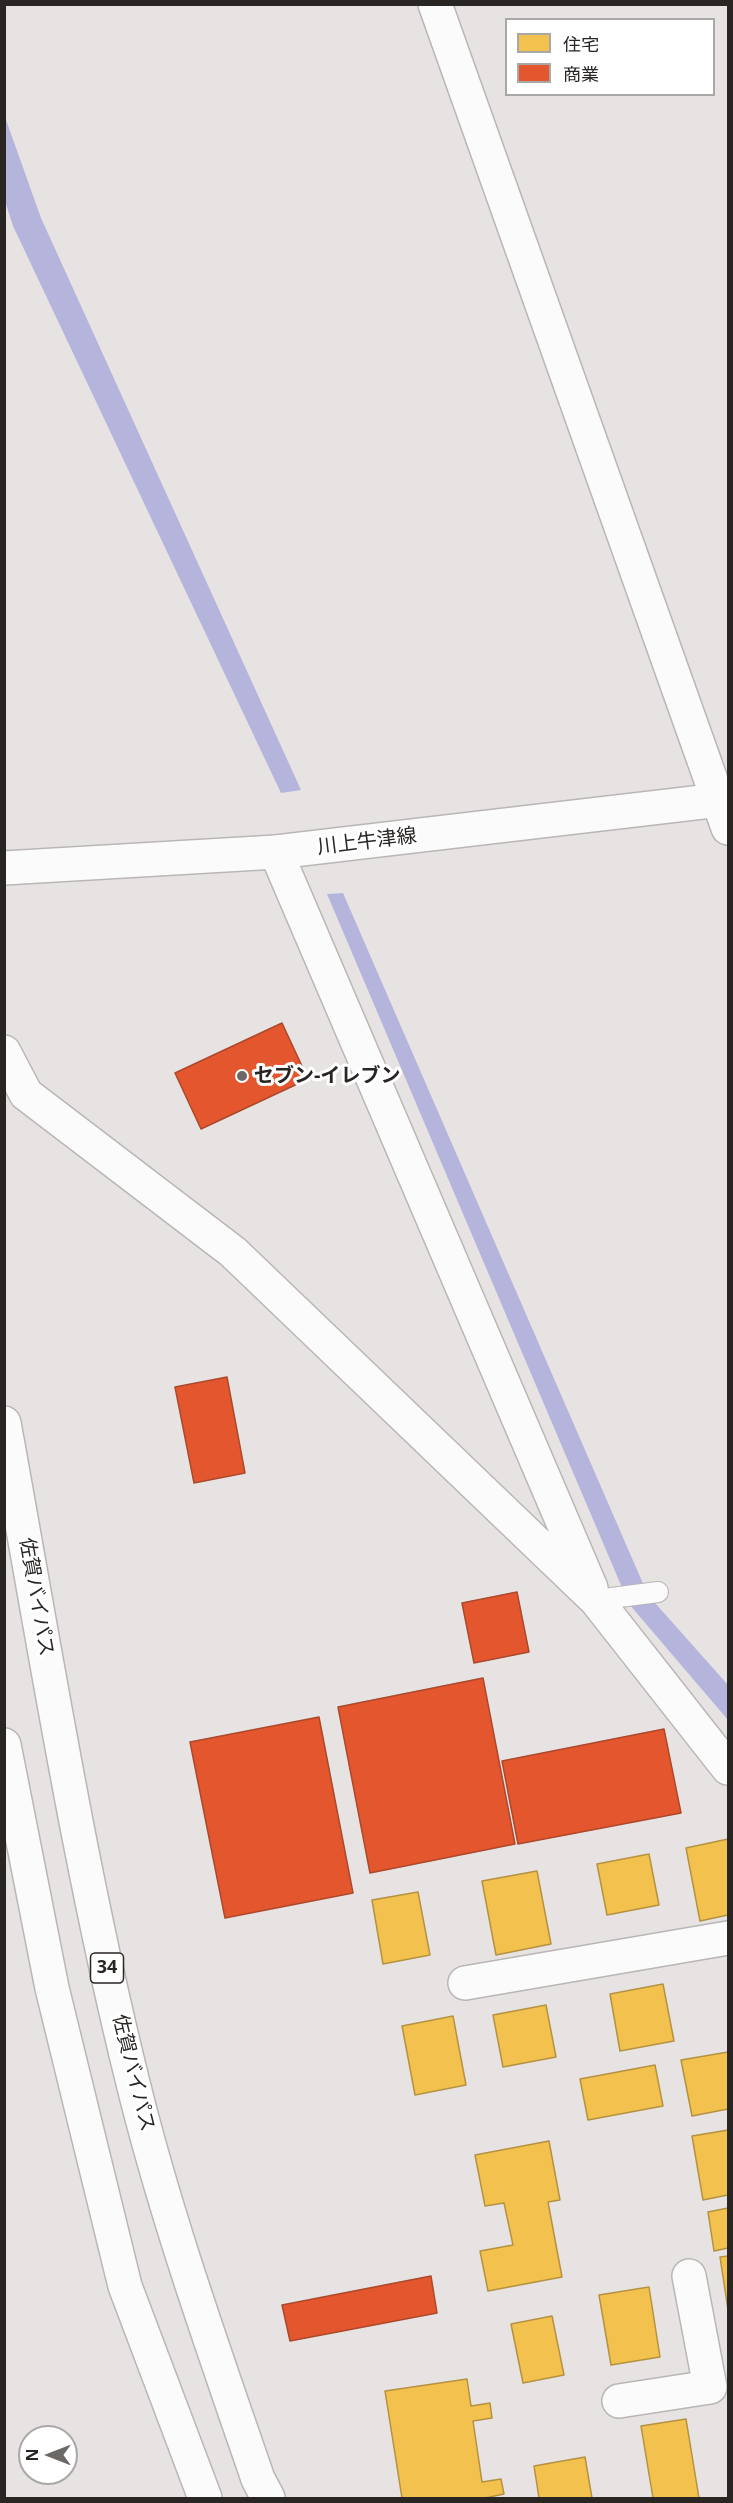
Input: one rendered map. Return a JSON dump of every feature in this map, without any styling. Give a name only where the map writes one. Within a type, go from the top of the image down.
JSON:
[{"type":"main road","points":[[435,4],[725,809]]},
{"type":"main road","name":"川上牛津線","points":[[4,868],[276,852],[725,809]]},
{"type":"main road","points":[[276,852],[596,1600]]},
{"type":"main road","points":[[4,1052],[26,1094],[233,1252],[596,1600],[729,1768]]},
{"type":"main road","name":"佐賀バイパス","points":[[4,1423],[84,1865],[133,2084],[190,2282],[258,2479],[268,2499]]},
{"type":"main road","points":[[4,1745],[52,1988],[125,2286],[205,2499]]},
{"type":"main road","points":[[465,1983],[729,1938]]},
{"type":"main road","points":[[619,2401],[710,2387],[717,2348],[689,2276]]},
{"type":"lane","points":[[596,1600],[658,1592]]},
{"type":"water","points":[[5,117],[41,218],[301,790],[281,793],[13,226],[5,201]]},
{"type":"water","points":[[343,893],[648,1595],[728,1685],[728,1720],[629,1604],[327,894]]},
{"type":"building: 住宅","points":[[728,1839],[728,1915],[700,1921],[686,1848]]},
{"type":"building: 住宅","points":[[649,1854],[659,1905],[607,1915],[597,1864]]},
{"type":"building: 住宅","points":[[537,1871],[551,1944],[496,1955],[482,1881]]},
{"type":"building: 住宅","points":[[418,1892],[430,1955],[383,1964],[372,1900]]},
{"type":"building: 住宅","points":[[663,1984],[674,2041],[620,2051],[610,1994]]},
{"type":"building: 住宅","points":[[546,2005],[556,2057],[503,2067],[493,2015]]},
{"type":"building: 住宅","points":[[453,2016],[466,2085],[415,2095],[402,2026]]},
{"type":"building: 住宅","points":[[728,2052],[728,2109],[692,2116],[681,2060]]},
{"type":"building: 住宅","points":[[655,2065],[663,2106],[588,2120],[580,2079]]},
{"type":"building: 住宅","points":[[728,2130],[728,2195],[703,2200],[692,2136]]},
{"type":"building: 住宅","points":[[549,2141],[560,2200],[548,2202],[562,2277],[488,2291],[480,2251],[513,2245],[504,2203],[485,2206],[475,2155]]},
{"type":"building: 住宅","points":[[728,2208],[728,2248],[714,2251],[708,2212]]},
{"type":"building: 住宅","points":[[728,2256],[728,2310],[720,2257]]},
{"type":"building: 住宅","points":[[649,2287],[660,2357],[611,2365],[599,2295]]},
{"type":"building: 住宅","points":[[552,2316],[564,2375],[523,2383],[511,2324]]},
{"type":"building: 住宅","points":[[467,2379],[471,2406],[490,2403],[492,2418],[473,2421],[482,2482],[501,2479],[504,2494],[485,2498],[402,2498],[385,2391]]},
{"type":"building: 住宅","points":[[686,2419],[699,2498],[653,2498],[641,2426]]},
{"type":"building: 住宅","points":[[585,2457],[592,2498],[539,2498],[534,2466]]},
{"type":"building: 商業","name":"セブン-イレブン","points":[[282,1023],[308,1079],[201,1129],[175,1073]]},
{"type":"building: 商業","points":[[227,1377],[245,1473],[194,1483],[175,1387]]},
{"type":"building: 商業","points":[[517,1592],[529,1652],[474,1663],[462,1603]]},
{"type":"building: 商業","points":[[483,1678],[515,1844],[370,1873],[338,1707]]},
{"type":"building: 商業","points":[[319,1717],[353,1893],[225,1918],[190,1742]]},
{"type":"building: 商業","points":[[664,1729],[681,1813],[518,1844],[502,1761]]},
{"type":"building: 商業","points":[[431,2276],[437,2313],[290,2341],[282,2305]]},
{"type":"place","name":"セブン-イレブン","points":[[242,1076]]}]
